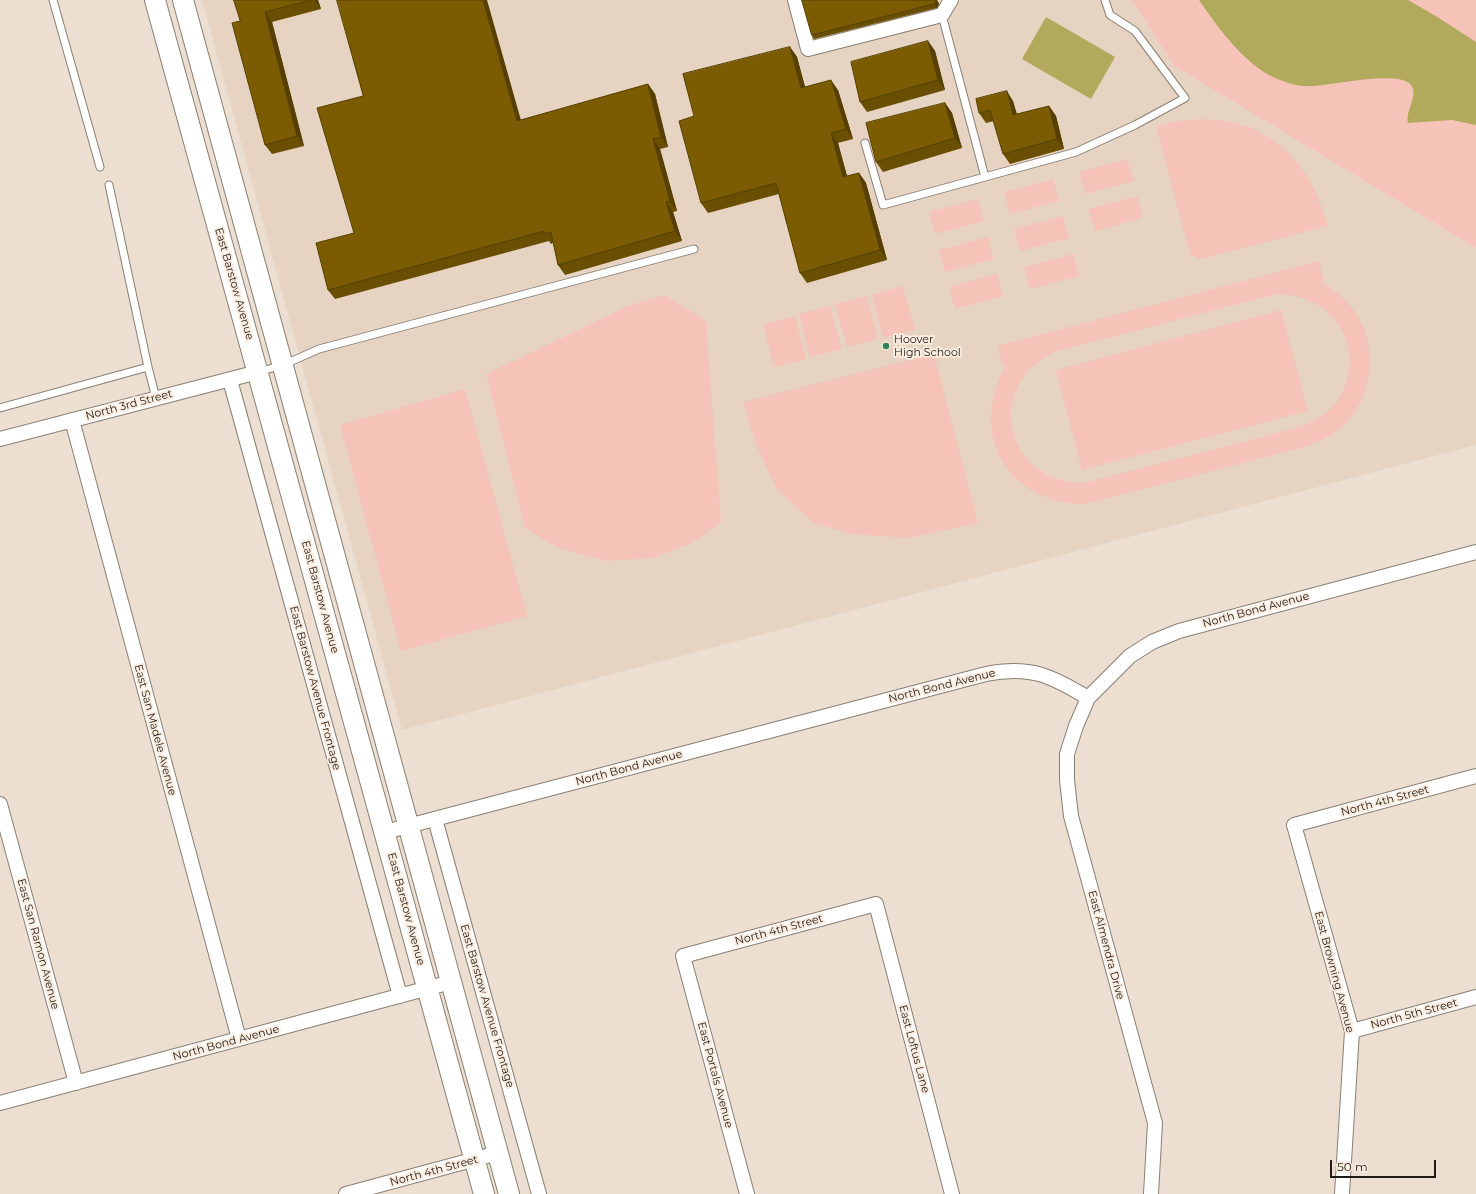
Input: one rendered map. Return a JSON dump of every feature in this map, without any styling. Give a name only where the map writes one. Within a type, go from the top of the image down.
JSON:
[{"type":"main road","name":"East Barstow Avenue","points":[[155,0],[484,1194]]},
{"type":"main road","points":[[183,0],[509,1194]]},
{"type":"street","points":[[795,0],[808,49],[942,15],[951,0]]},
{"type":"street","name":"North 3rd Street","points":[[0,438],[258,372]]},
{"type":"street","name":"East Barstow Avenue Frontage","points":[[230,380],[400,996]]},
{"type":"street","name":"East San Madele Avenue","points":[[72,420],[238,1040]]},
{"type":"street","name":"North Bond Avenue","points":[[385,832],[979,676],[1007,670],[1029,671],[1052,678],[1088,698],[1130,656],[1152,642],[1179,631],[1476,552]]},
{"type":"street","name":"East Almendra Drive","points":[[1088,698],[1076,726],[1067,754],[1067,780],[1070,816],[1155,1123],[1151,1194]]},
{"type":"street","name":"North 4th Street","points":[[1294,825],[1476,776]]},
{"type":"street","name":"East San Ramon Avenue","points":[[0,804],[76,1083]]},
{"type":"street","name":"East Barstow Avenue Frontage","points":[[435,819],[540,1194]]},
{"type":"street","name":"East Browning Avenue","points":[[1294,825],[1352,1031],[1342,1194]]},
{"type":"street","name":"North 4th Street","points":[[683,956],[876,904]]},
{"type":"street","name":"East Loftus Lane","points":[[876,904],[952,1194]]},
{"type":"street","name":"East Portals Avenue","points":[[683,956],[747,1194]]},
{"type":"street","name":"North Bond Avenue","points":[[0,1103],[451,982]]},
{"type":"street","name":"North 5th Street","points":[[1352,1031],[1476,997]]},
{"type":"street","name":"North 4th Street","points":[[346,1194],[498,1153]]},
{"type":"lane","points":[[53,0],[100,167]]},
{"type":"lane","points":[[865,143],[883,205],[1076,152],[1135,125],[1185,98],[1135,31],[1110,15],[1105,0]]},
{"type":"lane","points":[[942,15],[985,177]]},
{"type":"lane","points":[[109,185],[156,398]]},
{"type":"lane","points":[[258,372],[283,364],[319,349],[694,249]]},
{"type":"lane","points":[[0,408],[148,367]]},
{"type":"shaded area","name":"Hoover High School","points":[[202,0],[1132,0],[1174,66],[1476,248],[1476,445],[402,730]]},
{"type":"shaded area","points":[[1132,0],[1476,0],[1476,248],[1174,66]]},
{"type":"shaded area","points":[[1199,0],[1408,0],[1476,42],[1476,125],[1452,120],[1408,123],[1408,113],[1413,98],[1413,89],[1411,85],[1404,80],[1379,78],[1300,86],[1270,76],[1258,68],[1235,47],[1215,23]]},
{"type":"shaded area","points":[[1046,17],[1115,57],[1091,99],[1022,59]]},
{"type":"shaded area","points":[[1203,119],[1237,123],[1264,134],[1278,143],[1290,154],[1309,180],[1317,195],[1328,226],[1200,259],[1190,254],[1156,127],[1177,121]]},
{"type":"shaded area","points":[[1127,159],[1134,181],[1085,194],[1079,172]]},
{"type":"shaded area","points":[[1053,179],[1059,201],[1010,214],[1004,192]]},
{"type":"shaded area","points":[[1137,196],[1143,218],[1095,231],[1088,209]]},
{"type":"shaded area","points":[[978,199],[984,221],[935,234],[929,212]]},
{"type":"shaded area","points":[[1063,216],[1069,238],[1020,251],[1014,229]]},
{"type":"shaded area","points":[[988,237],[993,259],[945,272],[939,250]]},
{"type":"shaded area","points":[[1073,254],[1079,276],[1030,289],[1024,267]]},
{"type":"shaded area","points":[[1319,261],[1324,280],[1320,282],[1336,292],[1356,313],[1364,329],[1369,345],[1370,362],[1364,395],[1356,411],[1345,424],[1331,435],[1321,440],[1305,447],[1085,504],[1057,501],[1034,492],[1015,478],[1002,460],[993,439],[991,415],[995,390],[1006,365],[1002,366],[997,346]],"holes":[[[1277,294],[1305,299],[1327,311],[1341,329],[1349,351],[1349,373],[1341,395],[1325,414],[1300,427],[1084,483],[1056,478],[1034,466],[1020,448],[1012,427],[1012,404],[1020,382],[1036,363],[1061,350]]]},
{"type":"shaded area","points":[[997,274],[1003,296],[955,309],[949,287]]},
{"type":"shaded area","points":[[903,286],[915,330],[883,338],[872,295]]},
{"type":"shaded area","points":[[665,295],[706,321],[721,523],[690,544],[653,558],[606,561],[559,548],[525,528],[486,374],[628,306]]},
{"type":"shaded area","points":[[867,296],[878,339],[847,347],[835,304]]},
{"type":"shaded area","points":[[830,306],[842,349],[810,357],[799,314]]},
{"type":"shaded area","points":[[1281,310],[1308,411],[1082,470],[1056,370]]},
{"type":"shaded area","points":[[795,316],[806,359],[774,367],[763,324]]},
{"type":"shaded area","points":[[934,354],[978,523],[908,538],[851,534],[812,522],[776,488],[757,447],[743,402]]},
{"type":"shaded area","points":[[465,389],[527,616],[401,651],[340,425]]},
{"type":"building","points":[[234,0],[311,0],[265,12],[297,136],[265,145],[232,23],[240,21]]},
{"type":"building","points":[[337,0],[483,0],[517,121],[648,84],[661,137],[653,139],[670,201],[666,202],[675,231],[558,265],[551,232],[544,234],[544,231],[328,290],[316,243],[354,233],[317,108],[363,96]]},
{"type":"building","points":[[802,0],[936,1],[934,4],[812,35]]},
{"type":"building","points":[[928,41],[938,80],[860,102],[851,62]]},
{"type":"building","points":[[790,47],[801,88],[831,80],[846,129],[831,133],[843,177],[859,173],[880,250],[800,273],[776,183],[701,203],[679,121],[694,116],[683,74]]},
{"type":"building","points":[[1007,91],[1013,115],[1049,106],[1057,139],[1003,154],[990,110],[979,113],[976,99]]},
{"type":"building","points":[[945,103],[955,138],[876,162],[866,123]]},
{"type":"place","name":"Hoover High School","points":[[886,346]]}]
